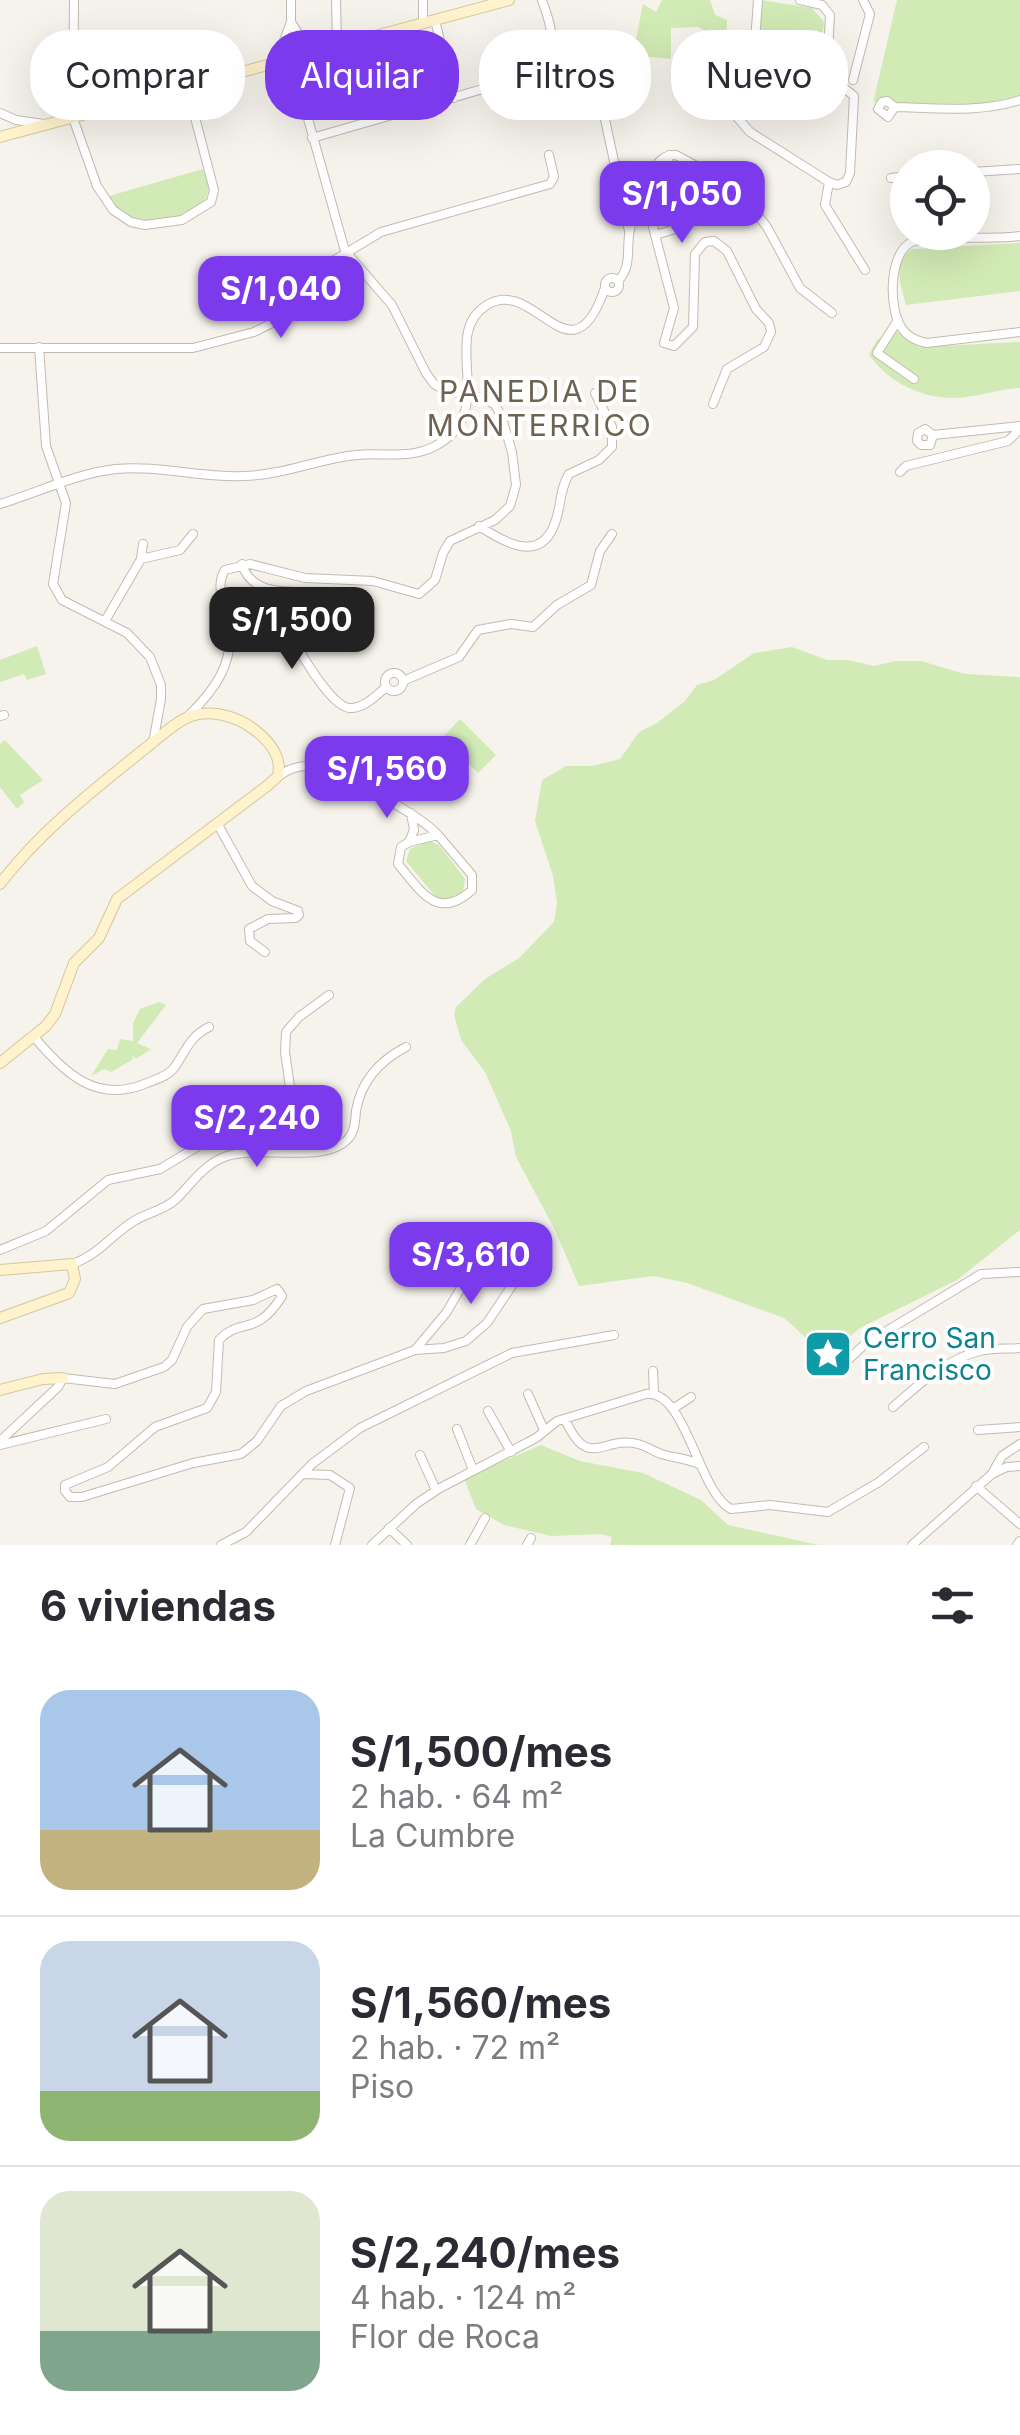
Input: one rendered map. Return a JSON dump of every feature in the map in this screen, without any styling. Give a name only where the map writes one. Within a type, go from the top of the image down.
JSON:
[{"type":"street","points":[[74,0],[74,30]]},
{"type":"street","points":[[288,30],[291,0]]},
{"type":"street","points":[[336,0],[337,30]]},
{"type":"street","points":[[422,24],[423,0]]},
{"type":"street","points":[[399,30],[509,0]]},
{"type":"street","points":[[459,97],[526,79],[544,66],[554,36],[542,0]]},
{"type":"street","points":[[757,30],[758,0]]},
{"type":"street","points":[[800,0],[822,5],[830,15],[830,30]]},
{"type":"street","points":[[853,80],[870,14],[863,0]]},
{"type":"street","points":[[435,20],[437,30]]},
{"type":"street","points":[[291,22],[296,30]]},
{"type":"street","points":[[740,120],[750,132],[829,182],[842,184],[849,178],[855,104],[848,89]]},
{"type":"street","points":[[894,107],[986,108],[1020,100]]},
{"type":"street","points":[[0,113],[16,120],[50,125]]},
{"type":"street","points":[[0,137],[66,120]]},
{"type":"street","points":[[74,120],[97,186],[113,210],[131,222],[145,225],[182,220],[212,202],[214,190],[196,120]]},
{"type":"street","points":[[0,884],[26,853],[102,784],[209,696],[222,674],[230,634],[220,584],[225,570],[242,564],[306,578],[373,582],[418,594],[436,580],[450,541],[503,515],[510,506],[516,485],[512,452],[501,415],[484,398],[445,390],[426,373],[392,305],[346,251],[307,120]]},
{"type":"street","points":[[312,138],[376,120]]},
{"type":"street","points":[[0,504],[113,470],[240,477],[288,472],[356,455],[422,452],[457,430],[470,395],[468,332],[488,304],[498,300],[521,304],[570,330],[589,322],[609,290],[619,288],[618,281],[626,270],[629,230],[605,120]]},
{"type":"street","points":[[629,230],[657,165],[669,155],[686,158],[757,214],[800,288],[832,312]]},
{"type":"street","points":[[669,155],[654,211],[655,234],[674,308],[664,338],[668,346],[678,344],[693,327],[695,254],[705,242],[721,244],[756,308],[769,323],[770,340],[727,369],[714,404]]},
{"type":"street","points":[[0,348],[193,348],[254,332],[278,320],[318,270],[382,232],[550,184],[554,177],[550,156]]},
{"type":"street","points":[[990,171],[1020,169]]},
{"type":"street","points":[[829,182],[825,205],[865,270]]},
{"type":"street","points":[[655,234],[672,230],[687,196],[702,204]]},
{"type":"street","points":[[1020,236],[925,240],[905,246],[893,270],[898,320],[908,335],[927,343],[1020,332]]},
{"type":"street","points":[[898,320],[877,353],[914,379]]},
{"type":"street","points":[[39,346],[46,446],[66,516],[53,584],[62,600],[127,633],[150,657],[161,686],[153,743]]},
{"type":"street","points":[[479,526],[501,541],[522,548],[534,546],[550,535],[568,474],[599,460],[612,447],[612,427],[596,393]]},
{"type":"street","points":[[933,435],[1020,428]]},
{"type":"street","points":[[900,472],[906,466],[953,452],[1008,442],[1020,428]]},
{"type":"street","points":[[141,560],[180,550],[193,534]]},
{"type":"street","points":[[242,564],[254,585],[302,594],[343,595],[345,604],[340,607],[301,607],[288,616],[286,623],[337,704],[348,709],[386,688],[384,682],[389,674],[398,674],[403,681],[459,657],[484,627],[512,624],[527,628],[538,624],[557,606],[591,585],[600,551],[612,534]]},
{"type":"street","points":[[105,621],[141,560],[144,544]]},
{"type":"street","points":[[160,714],[168,721],[222,714],[252,728],[274,748],[278,776]]},
{"type":"street","points":[[0,1064],[35,1038],[54,1014],[74,963],[100,938],[117,899],[291,768],[318,768],[410,812],[438,835],[472,875],[472,890],[462,898],[441,904],[426,897],[398,864],[402,848],[414,830],[410,812]]},
{"type":"street","points":[[217,823],[252,886],[272,901],[298,911],[296,918],[268,919],[249,929],[250,940],[266,952]]},
{"type":"street","points":[[409,842],[438,835]]},
{"type":"street","points":[[0,1250],[46,1230],[108,1180],[160,1169],[220,1133],[260,1122],[273,1114],[290,1087],[286,1032],[299,1017],[329,996]]},
{"type":"street","points":[[35,1038],[58,1066],[112,1093],[166,1075],[174,1069],[186,1044],[209,1027]]},
{"type":"street","points":[[0,1270],[72,1264],[98,1253],[130,1223],[175,1200],[194,1176],[213,1162],[244,1153],[318,1152],[343,1144],[352,1133],[360,1093],[370,1076],[385,1060],[406,1047]]},
{"type":"street","points":[[415,1350],[446,1313],[474,1266],[505,1240]]},
{"type":"street","points":[[0,1318],[69,1293],[75,1279],[72,1264]]},
{"type":"street","points":[[0,1390],[44,1379],[107,1384],[156,1370],[172,1360],[187,1327],[203,1309],[246,1302],[275,1289],[282,1294],[263,1321],[226,1332],[218,1340],[216,1392],[211,1404],[156,1428],[108,1466],[68,1483],[66,1494],[76,1498],[193,1463],[241,1454],[291,1399],[415,1350],[456,1346],[476,1334],[520,1272]]},
{"type":"street","points":[[836,1372],[866,1344],[981,1274],[1020,1272]]},
{"type":"street","points":[[221,1545],[246,1532],[302,1474],[360,1428],[512,1353],[614,1334]]},
{"type":"street","points":[[893,1407],[918,1385],[966,1356],[1020,1348]]},
{"type":"street","points":[[653,1371],[654,1393]]},
{"type":"street","points":[[0,1443],[63,1378]]},
{"type":"street","points":[[372,1545],[436,1490],[511,1452],[565,1418],[654,1393],[674,1408],[699,1464],[720,1500],[731,1509],[770,1504],[828,1512],[879,1482],[924,1447]]},
{"type":"street","points":[[528,1394],[544,1430]]},
{"type":"street","points":[[674,1408],[691,1398]]},
{"type":"street","points":[[488,1412],[511,1452]]},
{"type":"street","points":[[0,1443],[106,1418]]},
{"type":"street","points":[[565,1418],[577,1441],[586,1447],[638,1444],[699,1464]]},
{"type":"street","points":[[978,1430],[1020,1427]]},
{"type":"street","points":[[457,1428],[473,1470]]},
{"type":"street","points":[[992,1474],[1002,1456],[1020,1444]]},
{"type":"street","points":[[420,1455],[436,1490]]},
{"type":"street","points":[[912,1545],[992,1474],[1007,1467],[1020,1469]]},
{"type":"street","points":[[302,1474],[330,1475],[350,1488],[335,1545]]},
{"type":"street","points":[[976,1486],[1020,1524]]},
{"type":"street","points":[[470,1545],[484,1518]]},
{"type":"street","points":[[389,1528],[407,1545]]},
{"type":"green space","points":[[662,0],[710,0],[715,15],[727,20],[727,30],[671,28],[671,59],[651,57],[651,30],[638,30],[643,4],[656,12]]},
{"type":"green space","points":[[761,0],[812,8],[824,22],[823,30],[759,30]]},
{"type":"green space","points":[[897,0],[1020,0],[1020,95],[983,104],[897,103],[886,96],[873,103]]},
{"type":"green space","points":[[203,169],[208,189],[202,204],[178,218],[162,221],[130,216],[117,208],[109,196]]},
{"type":"green space","points":[[1020,243],[1020,291],[906,305],[900,267],[906,254],[912,250],[990,250],[990,245]]},
{"type":"green space","points":[[889,332],[897,332],[920,347],[1020,342],[1020,388],[952,398],[911,389],[888,375],[869,355],[876,341]]},
{"type":"green space","points":[[37,646],[46,674],[27,680],[24,674],[0,682],[0,660]]},
{"type":"green space","points":[[792,647],[827,660],[874,666],[921,661],[965,674],[1020,677],[1020,1230],[957,1280],[860,1328],[824,1358],[784,1318],[687,1283],[653,1276],[579,1286],[516,1157],[511,1131],[485,1072],[461,1040],[454,1015],[456,1007],[485,979],[519,958],[554,922],[557,903],[553,876],[535,821],[542,780],[566,766],[592,766],[620,759],[639,732],[684,702],[697,685],[714,680],[754,653]]},
{"type":"green space","points":[[460,719],[496,755],[478,773],[442,738]]},
{"type":"green space","points":[[5,740],[43,780],[20,795],[24,802],[17,809],[0,787],[0,744]]},
{"type":"green space","points":[[429,840],[440,846],[465,879],[463,892],[445,900],[435,896],[406,861],[410,849]]},
{"type":"green space","points":[[159,1002],[166,1005],[137,1043],[151,1049],[136,1059],[133,1055],[132,1060],[111,1072],[104,1069],[91,1076],[108,1049],[117,1050],[120,1039],[133,1041],[133,1023],[140,1009]]},
{"type":"green space","points":[[541,1445],[580,1461],[643,1473],[701,1500],[728,1525],[819,1545],[610,1545],[612,1537],[601,1534],[551,1536],[504,1525],[476,1509],[464,1478]]},
{"type":"place","name":"Cerro San Francisco","points":[[828,1354]]},
{"type":"district","name":"PANEDIA DE MONTERRICO","points":[[540,409]]}]
